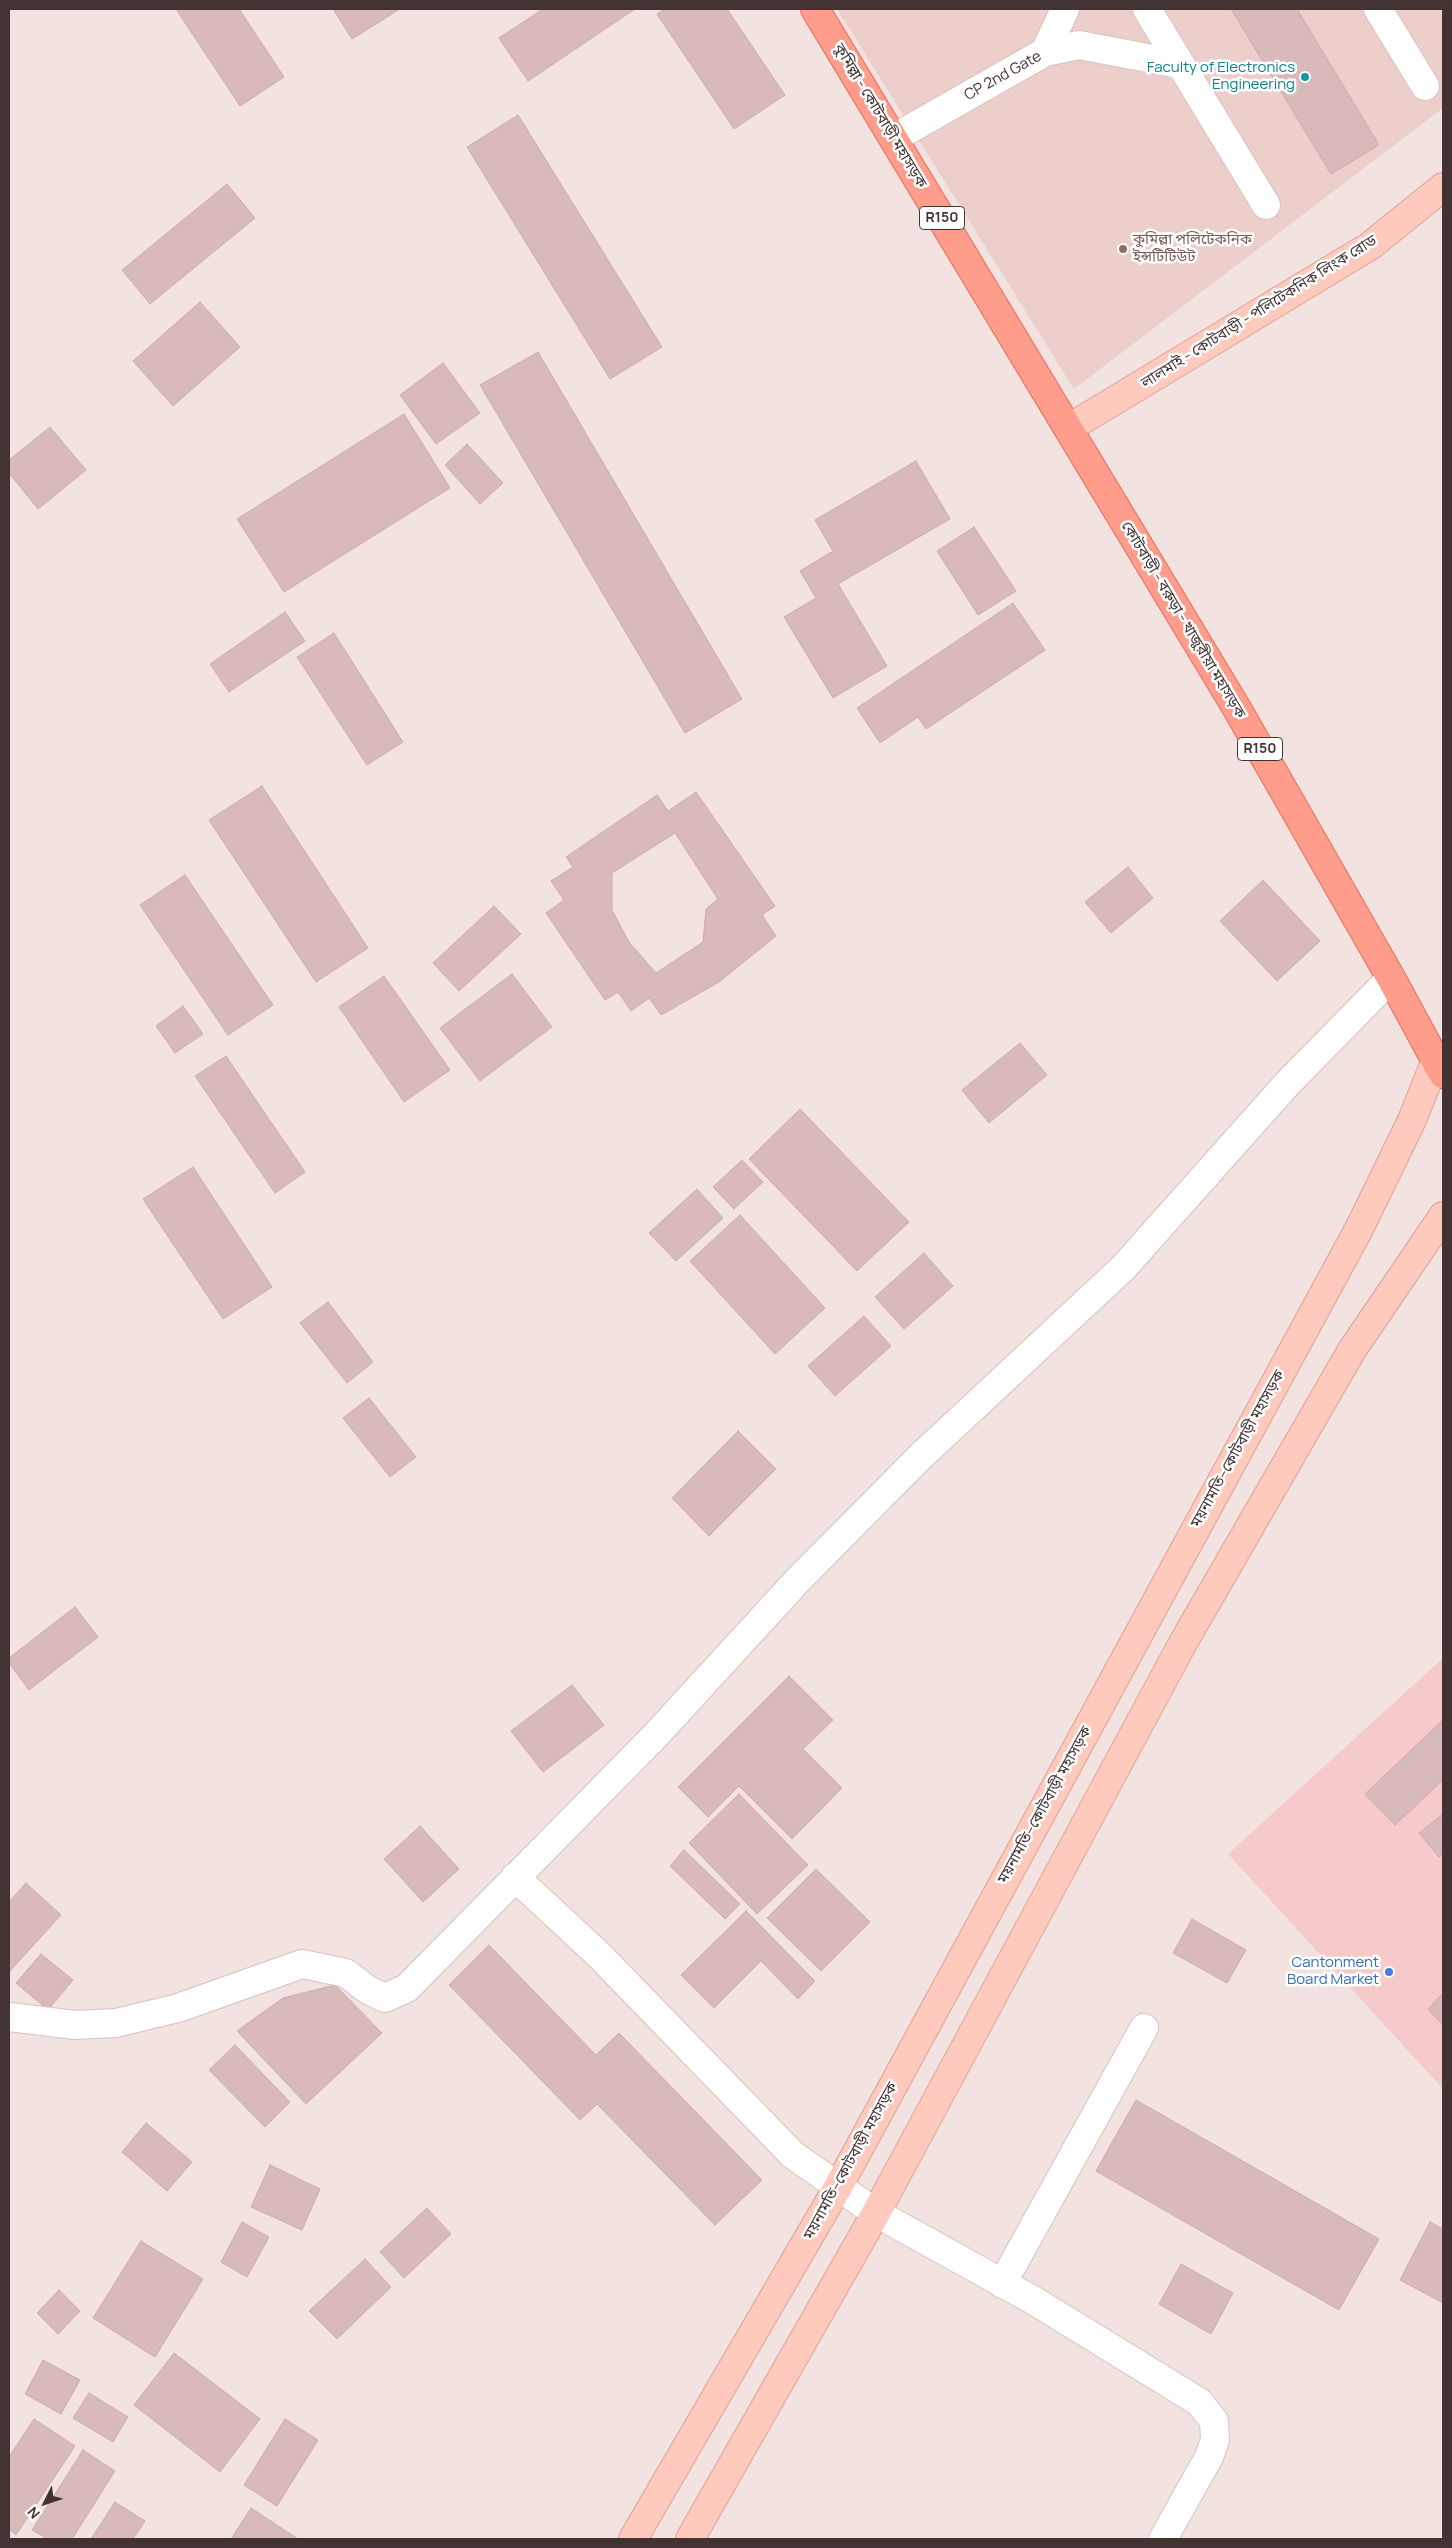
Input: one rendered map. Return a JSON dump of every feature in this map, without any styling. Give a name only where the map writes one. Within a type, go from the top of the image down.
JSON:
[{"type":"main road","name":"কুমিল্লা - কোটবাড়ী মহাসড়ক","points":[[815,9],[1069,428]]},
{"type":"main road","name":"লালমাই - কোটবাড়ী - পলিটেকনিক লিংক রোড","points":[[1069,428],[1370,246],[1443,187]]},
{"type":"main road","name":"কোটবাড়ী - বরুড়া - খাজুরীয়া মহাসড়ক","points":[[1069,428],[1236,707],[1391,978],[1439,1067]]},
{"type":"main road","name":"ময়নামতি–কোটবাড়ী মহাসড়ক","points":[[633,2539],[838,2187],[1359,1229],[1439,1067]]},
{"type":"main road","points":[[690,2539],[876,2213],[1189,1632],[1352,1350],[1443,1216]]},
{"type":"street","points":[[1044,52],[1066,9]]},
{"type":"street","points":[[1147,9],[1266,205]]},
{"type":"street","points":[[1378,9],[1425,86]]},
{"type":"street","name":"CP 2nd Gate","points":[[894,138],[1044,52],[1079,45],[1179,64]]},
{"type":"street","points":[[9,2018],[75,2025],[116,2023],[178,2008],[302,1964],[346,1973],[368,1990],[386,1998],[407,1988],[655,1736],[798,1580],[920,1457],[1123,1268],[1287,1084],[1391,978]]},
{"type":"street","points":[[515,1877],[599,1955],[793,2155],[876,2213],[1033,2300],[1199,2402],[1214,2421],[1215,2440],[1208,2457],[1163,2539]]},
{"type":"street","points":[[1002,2284],[1144,2028]]},
{"type":"shaded area","name":"কুমিল্লা পলিটেকনিক ইন্সটিটিউট","points":[[837,9],[1443,9],[1443,108],[1074,389]]},
{"type":"shaded area","name":"Cantonment Board Market","points":[[1443,1658],[1443,2089],[1228,1854]]},
{"type":"building","points":[[176,9],[239,9],[284,77],[240,106]]},
{"type":"building","points":[[333,9],[400,9],[352,39]]},
{"type":"building","points":[[543,9],[635,9],[528,81],[499,38]]},
{"type":"building","points":[[665,9],[727,9],[785,95],[734,129],[657,14]]},
{"type":"building","name":"Faculty of Electronics Engineering","points":[[1231,9],[1297,9],[1379,145],[1331,174]]},
{"type":"building","points":[[518,115],[662,347],[610,379],[467,147]]},
{"type":"building","points":[[227,184],[255,218],[150,304],[122,270]]},
{"type":"building","points":[[200,302],[240,347],[173,406],[133,361]]},
{"type":"building","points":[[538,352],[742,699],[685,733],[480,385]]},
{"type":"building","points":[[443,363],[480,413],[436,444],[400,395]]},
{"type":"building","points":[[404,414],[450,488],[284,592],[237,519]]},
{"type":"building","points":[[50,427],[86,470],[38,509],[9,473],[9,460]]},
{"type":"building","points":[[467,444],[503,483],[480,504],[445,465]]},
{"type":"building","points":[[916,461],[950,519],[838,584],[887,666],[833,698],[784,617],[816,598],[800,571],[833,551],[815,520]]},
{"type":"building","points":[[974,527],[1016,591],[978,615],[937,551]]},
{"type":"building","points":[[1013,603],[1045,650],[926,729],[918,717],[880,743],[857,708]]},
{"type":"building","points":[[285,612],[305,641],[229,692],[210,664]]},
{"type":"building","points":[[334,633],[403,742],[367,765],[297,657]]},
{"type":"building","points":[[262,786],[368,948],[316,982],[209,820]]},
{"type":"building","points":[[696,792],[775,906],[762,915],[776,936],[719,982],[661,1015],[649,998],[631,1011],[618,992],[605,1000],[546,913],[564,900],[551,881],[573,867],[566,857],[657,795],[668,811]],"holes":[[[675,833],[718,899],[706,909],[703,942],[656,973],[629,942],[612,910],[612,873]]]},
{"type":"building","points":[[1128,867],[1153,898],[1111,933],[1085,902]]},
{"type":"building","points":[[185,875],[273,1005],[228,1035],[140,905]]},
{"type":"building","points":[[1263,880],[1320,941],[1277,981],[1220,921]]},
{"type":"building","points":[[494,906],[521,934],[459,991],[433,963]]},
{"type":"building","points":[[512,974],[552,1027],[480,1081],[440,1028]]},
{"type":"building","points":[[384,976],[450,1070],[404,1102],[339,1007]]},
{"type":"building","points":[[183,1006],[203,1034],[175,1053],[156,1026]]},
{"type":"building","points":[[1020,1043],[1047,1075],[989,1123],[962,1090]]},
{"type":"building","points":[[226,1056],[305,1172],[275,1193],[195,1076]]},
{"type":"building","points":[[800,1109],[909,1222],[857,1271],[749,1159]]},
{"type":"building","points":[[742,1160],[763,1182],[734,1209],[713,1187]]},
{"type":"building","points":[[193,1167],[272,1287],[223,1319],[143,1199]]},
{"type":"building","points":[[697,1189],[723,1218],[676,1261],[649,1233]]},
{"type":"building","points":[[740,1215],[825,1308],[775,1354],[690,1261]]},
{"type":"building","points":[[924,1253],[953,1286],[904,1329],[875,1297]]},
{"type":"building","points":[[328,1302],[373,1362],[347,1383],[300,1323]]},
{"type":"building","points":[[864,1316],[891,1346],[835,1396],[808,1366]]},
{"type":"building","points":[[369,1398],[416,1457],[390,1477],[343,1418]]},
{"type":"building","points":[[738,1431],[776,1469],[709,1536],[672,1498]]},
{"type":"building","points":[[75,1607],[98,1637],[29,1690],[9,1663],[9,1658]]},
{"type":"building","points":[[789,1676],[833,1720],[803,1749],[842,1788],[792,1839],[739,1786],[708,1817],[678,1787]]},
{"type":"building","points":[[572,1685],[604,1725],[543,1772],[511,1731]]},
{"type":"building","points":[[1443,1720],[1443,1780],[1395,1825],[1365,1794]]},
{"type":"building","points":[[739,1794],[808,1865],[757,1914],[689,1843]]},
{"type":"building","points":[[1443,1814],[1443,1853],[1439,1857],[1419,1833]]},
{"type":"building","points":[[420,1826],[459,1869],[423,1902],[384,1859]]},
{"type":"building","points":[[684,1850],[740,1904],[725,1919],[670,1866]]},
{"type":"building","points":[[816,1869],[870,1922],[821,1971],[767,1918]]},
{"type":"building","points":[[26,1883],[61,1915],[9,1972],[9,1902]]},
{"type":"building","points":[[746,1911],[815,1981],[798,1999],[761,1961],[714,2008],[681,1975]]},
{"type":"building","points":[[1192,1919],[1246,1950],[1227,1983],[1173,1953]]},
{"type":"building","points":[[489,1945],[596,2055],[619,2033],[762,2180],[715,2225],[597,2104],[580,2120],[449,1985]]},
{"type":"building","points":[[41,1954],[73,1980],[48,2010],[16,1983]]},
{"type":"building","points":[[335,1985],[382,2033],[306,2104],[237,2031],[283,1998]]},
{"type":"building","points":[[1443,1993],[1443,2025],[1428,2009]]},
{"type":"building","points":[[235,2045],[290,2102],[265,2127],[209,2070]]},
{"type":"building","points":[[1136,2100],[1379,2239],[1339,2310],[1096,2171]]},
{"type":"building","points":[[146,2123],[192,2162],[167,2191],[122,2152]]},
{"type":"building","points":[[270,2165],[320,2189],[302,2230],[251,2207]]},
{"type":"building","points":[[427,2208],[451,2234],[404,2278],[380,2252]]},
{"type":"building","points":[[242,2222],[269,2237],[247,2277],[221,2262]]},
{"type":"building","points":[[1430,2222],[1443,2229],[1443,2303],[1400,2280]]},
{"type":"building","points":[[141,2241],[203,2279],[155,2357],[93,2318]]},
{"type":"building","points":[[365,2259],[391,2287],[337,2339],[309,2311]]},
{"type":"building","points":[[1181,2264],[1233,2293],[1211,2334],[1159,2304]]},
{"type":"building","points":[[59,2290],[80,2311],[58,2334],[37,2313]]},
{"type":"building","points":[[174,2353],[260,2419],[220,2472],[134,2405]]},
{"type":"building","points":[[43,2360],[80,2380],[61,2414],[25,2394]]},
{"type":"building","points":[[89,2393],[128,2417],[113,2442],[73,2418]]},
{"type":"building","points":[[34,2419],[75,2446],[16,2535],[9,2529],[9,2457]]},
{"type":"building","points":[[285,2419],[318,2440],[277,2506],[244,2485]]},
{"type":"building","points":[[83,2450],[115,2471],[72,2539],[48,2539],[32,2530]]},
{"type":"building","points":[[115,2502],[145,2521],[133,2539],[91,2539]]},
{"type":"building","points":[[251,2508],[298,2539],[231,2539]]},
{"type":"place","name":"Faculty of Electronics Engineering","points":[[1305,77]]},
{"type":"place","name":"কুমিল্লা পলিটেকনিক ইন্সটিটিউট","points":[[1123,249]]},
{"type":"place","name":"Cantonment Board Market","points":[[1389,1972]]}]
